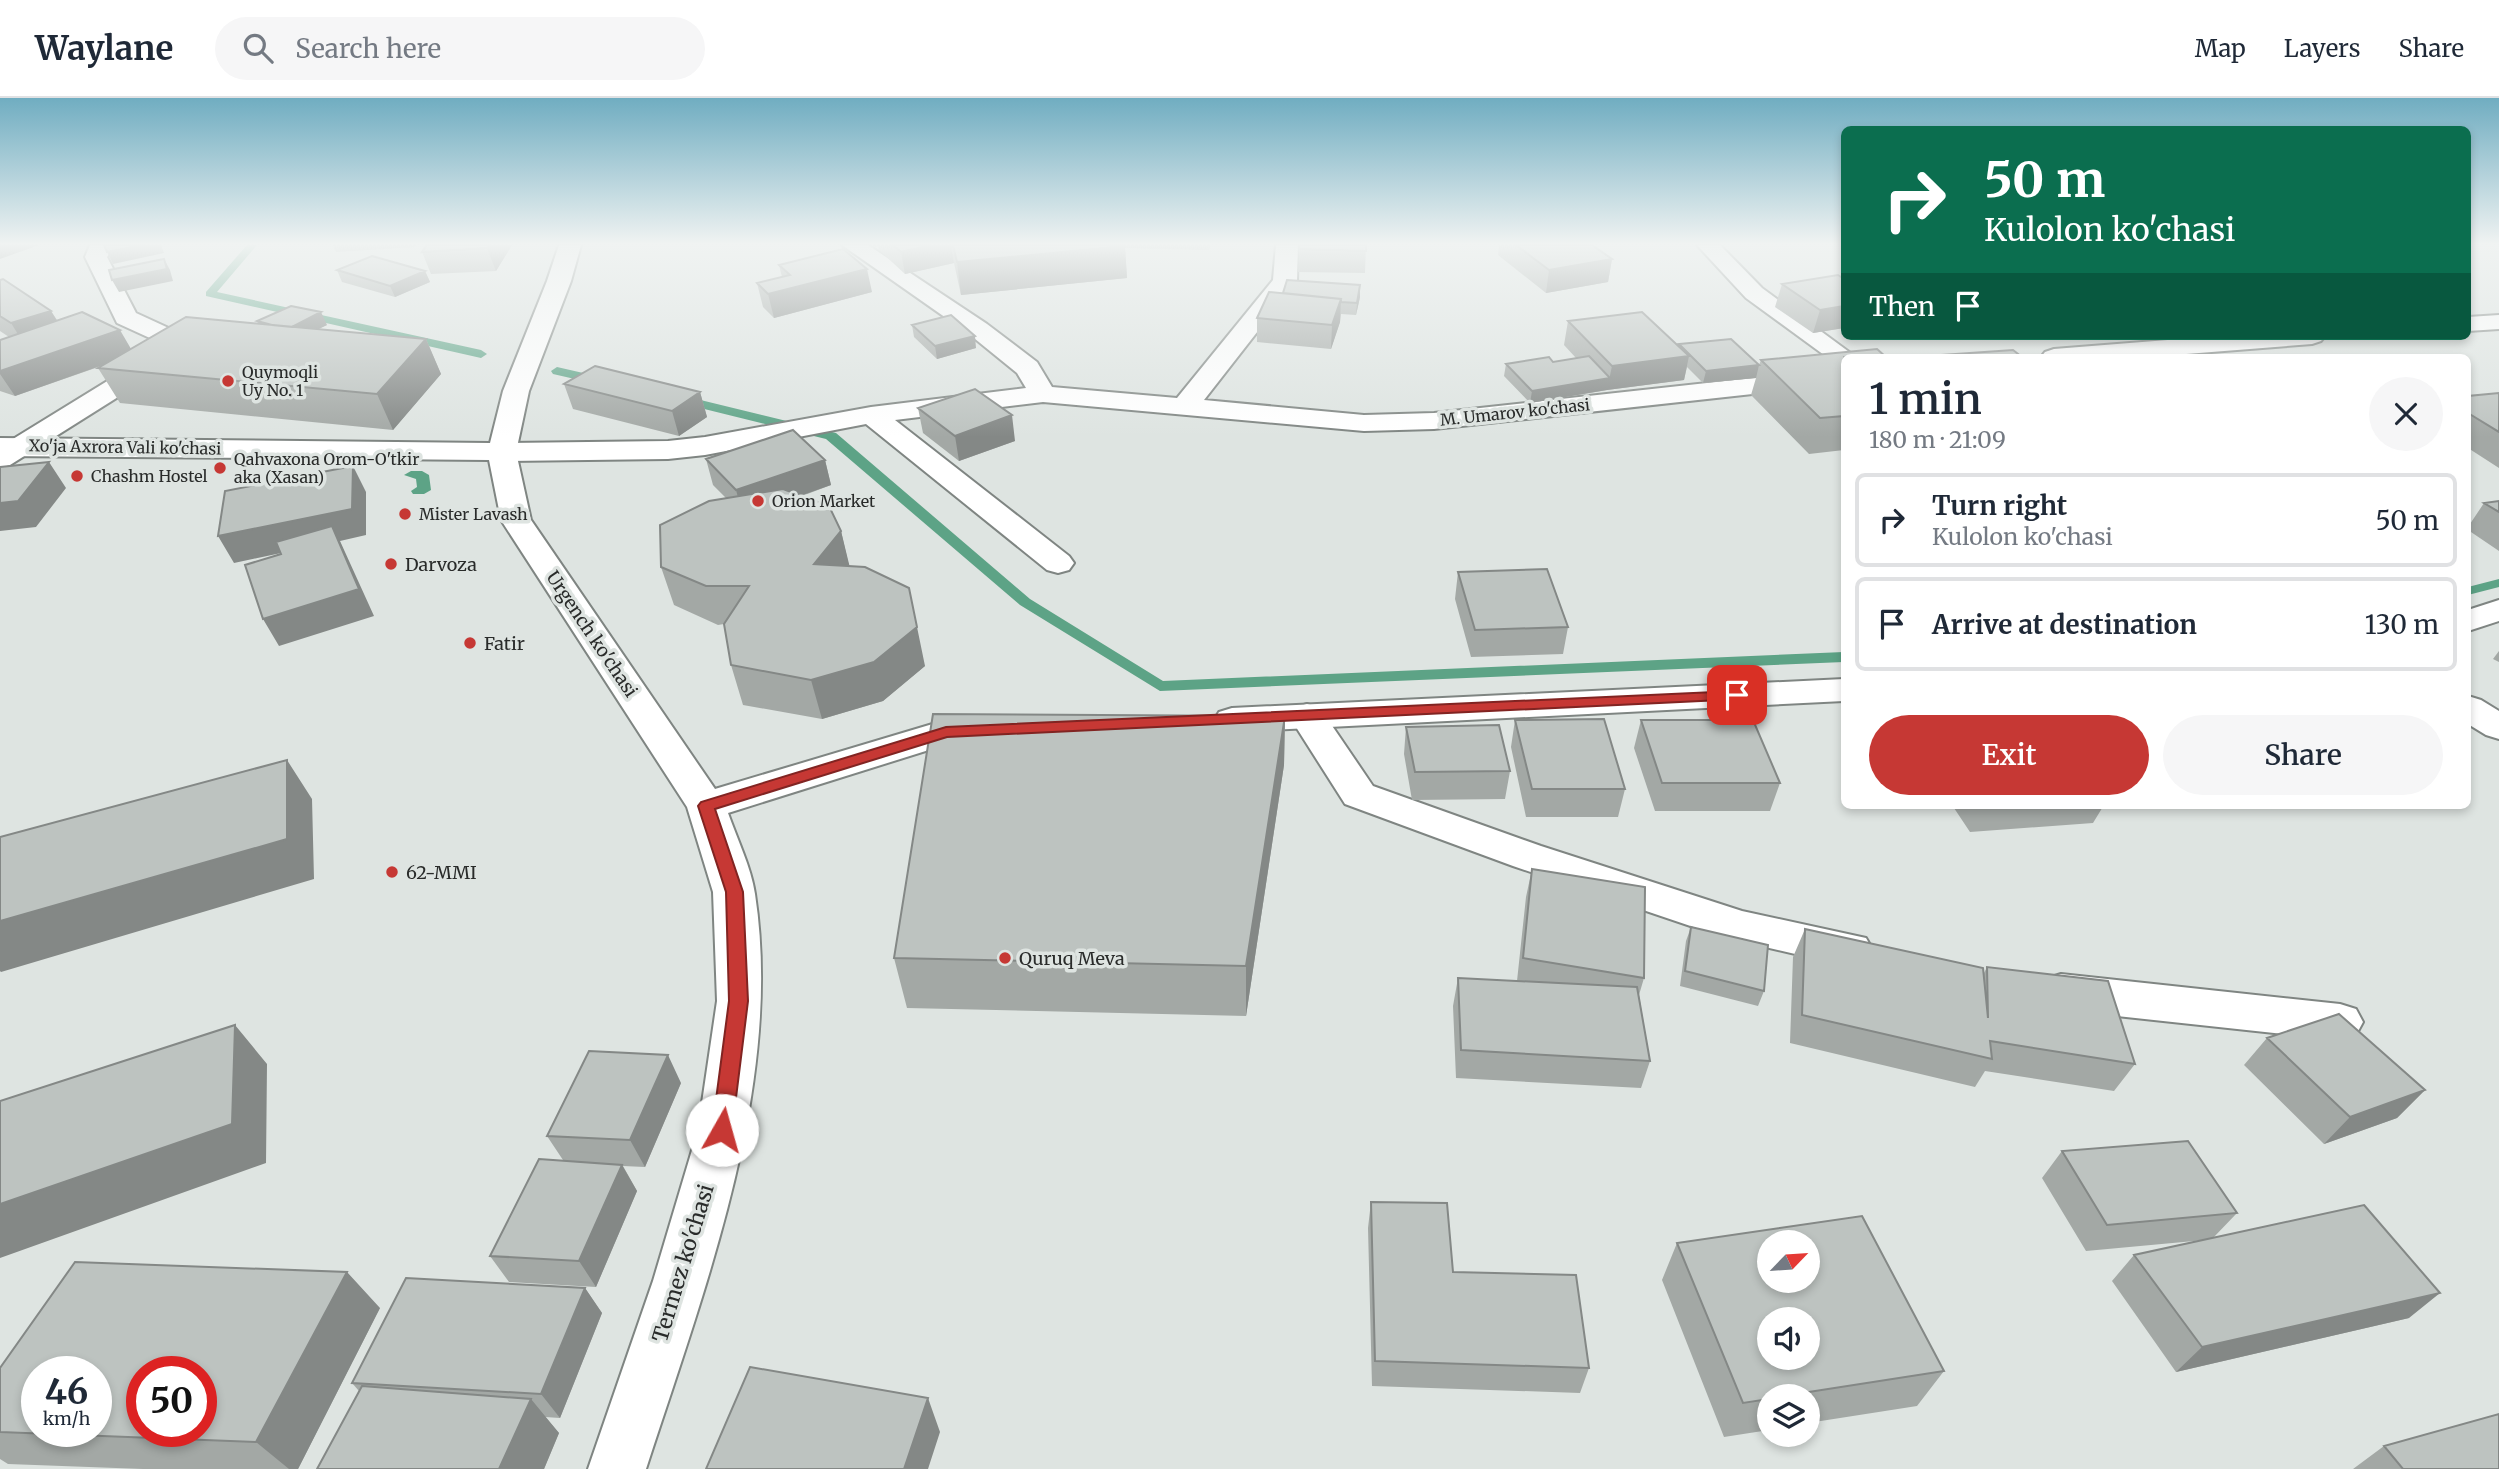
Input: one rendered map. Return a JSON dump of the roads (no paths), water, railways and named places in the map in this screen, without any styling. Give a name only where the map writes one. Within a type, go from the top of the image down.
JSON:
[{"type":"street","points":[[6,448],[171,353],[177,341],[126,318],[122,309]]},
{"type":"street","points":[[502,452],[516,391],[548,309]]},
{"type":"street","points":[[948,309],[1028,368],[1042,394]]},
{"type":"street","points":[[1185,406],[1263,309]]},
{"type":"street","points":[[1776,309],[1841,356]]},
{"type":"street","points":[[2471,324],[2499,322]]},
{"type":"street","points":[[2087,354],[2243,340]]},
{"type":"street","name":"M. Umarov ko'chasi","points":[[821,423],[1042,394],[1364,423],[1434,421],[1841,376]]},
{"type":"street","points":[[871,415],[1058,563]]},
{"type":"street","name":"Xo'ja Axrora Vali ko'chasi","points":[[6,448],[502,452],[668,450],[705,446],[821,423]]},
{"type":"street","name":"Urgench ko'chasi","points":[[502,452],[516,520],[706,806]]},
{"type":"street","points":[[2471,620],[2499,610]]},
{"type":"street","points":[[1196,721],[1841,690]]},
{"type":"street","points":[[2471,710],[2499,727]]},
{"type":"street","points":[[1307,716],[1359,795],[1527,856],[1741,927],[1890,958]]},
{"type":"street","points":[[706,806],[946,732],[1015,729]]},
{"type":"street","name":"Termez ko'chasi","points":[[617,1469],[680,1281],[722,1130],[739,1001],[734,892],[706,806]]},
{"type":"street","points":[[2026,987],[2340,1023]]},
{"type":"waterway","points":[[278,309],[481,354]]},
{"type":"waterway","points":[[557,371],[601,381]]},
{"type":"waterway","points":[[680,399],[831,436],[1025,602],[1160,686],[1841,657]]},
{"type":"waterway","points":[[411,475],[422,475],[424,490],[418,491]]},
{"type":"waterway","points":[[2471,590],[2499,583]]},
{"type":"place","name":"Quymoqli Uy No. 1","points":[[228,381]]},
{"type":"place","name":"Qahvaxona Orom-O'tkir aka (Xasan)","points":[[220,468]]},
{"type":"place","name":"Chashm Hostel","points":[[77,476]]},
{"type":"place","name":"Orion Market","points":[[758,501]]},
{"type":"place","name":"Mister Lavash","points":[[405,514]]},
{"type":"place","name":"Darvoza","points":[[391,564]]},
{"type":"place","name":"Fatir","points":[[470,643]]},
{"type":"place","name":"62-MMI","points":[[392,872]]},
{"type":"place","name":"Quruq Meva","points":[[1005,958]]}]
